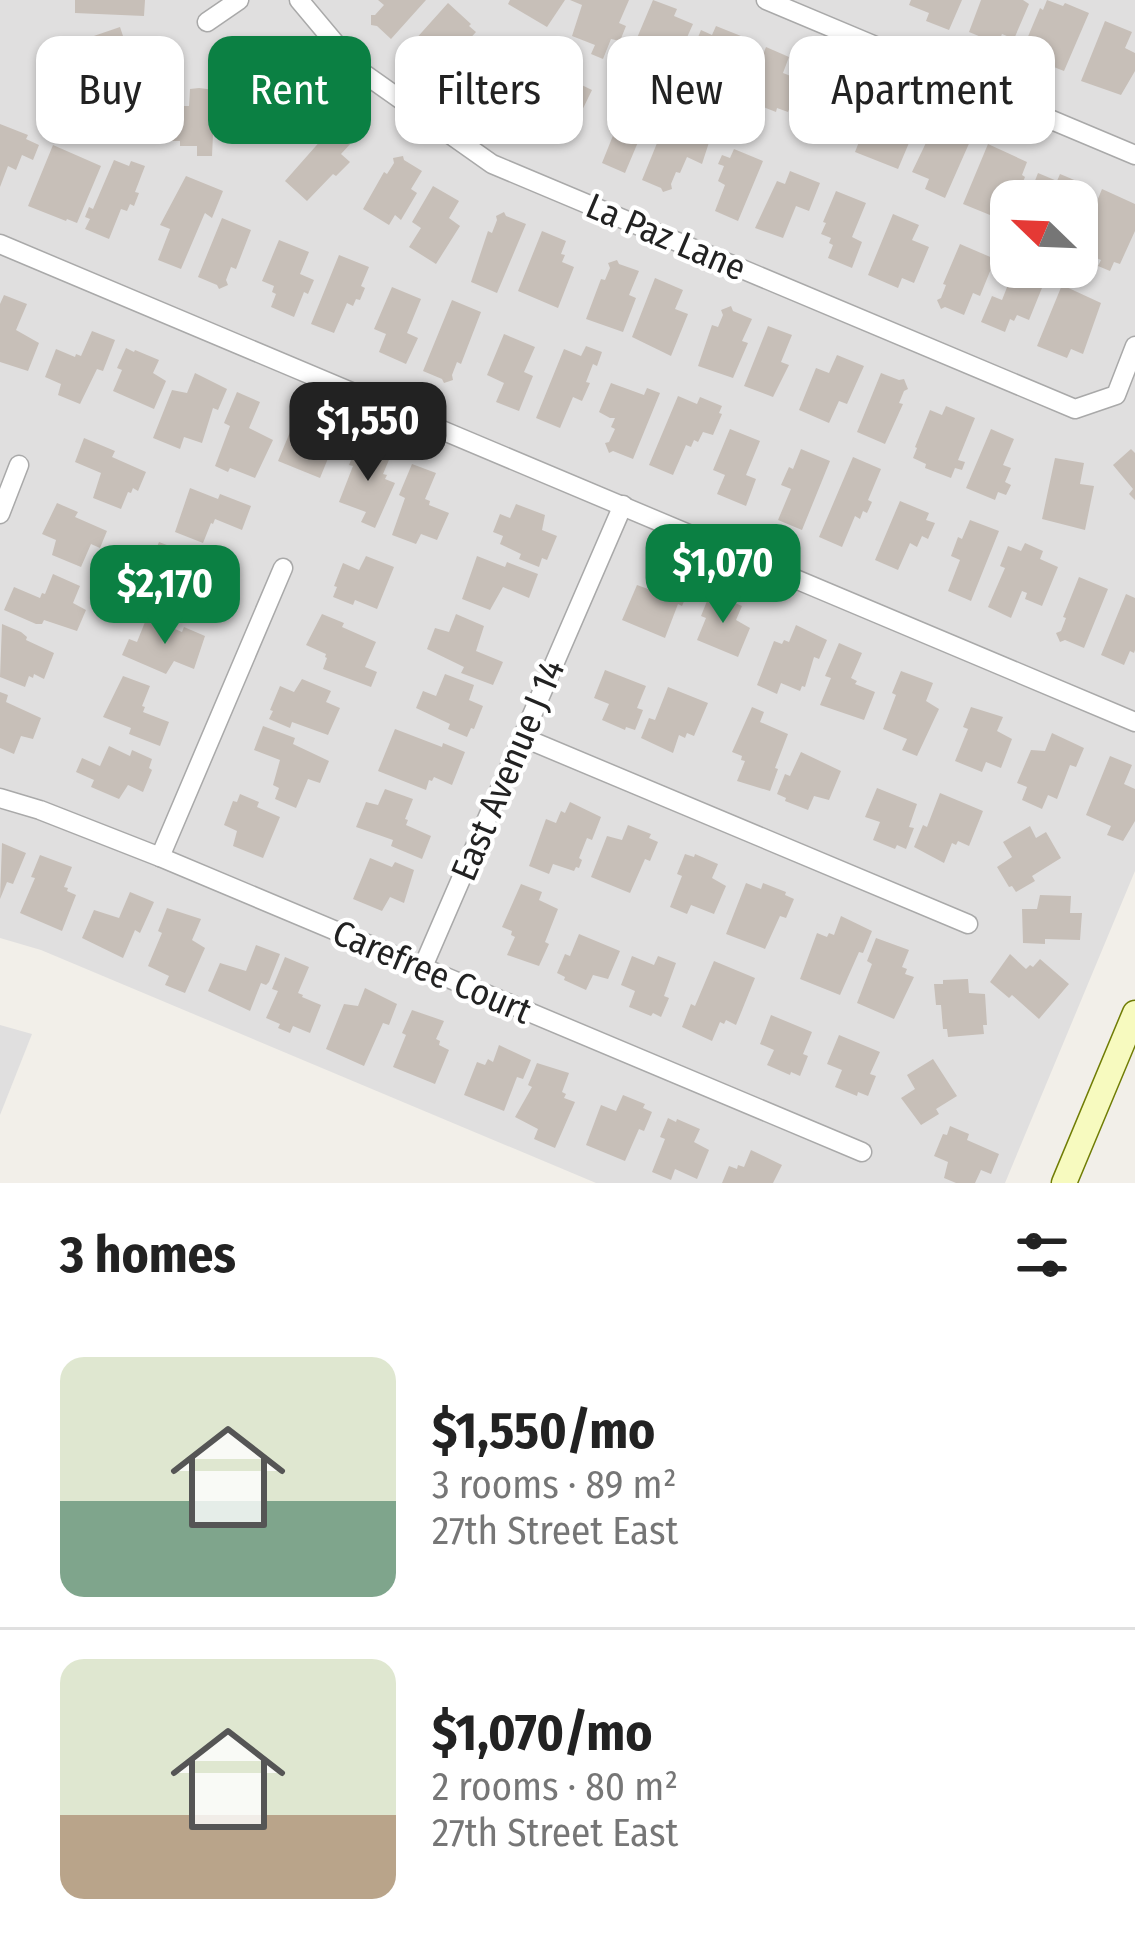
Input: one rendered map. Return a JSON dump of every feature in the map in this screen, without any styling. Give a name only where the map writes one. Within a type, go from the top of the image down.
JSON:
[{"type":"main road","points":[[1064,1183],[1135,1013]]},
{"type":"street","points":[[207,22],[239,0]]},
{"type":"street","name":"La Paz Lane","points":[[299,0],[356,68],[492,164],[1075,409],[1116,395],[1135,346]]},
{"type":"street","points":[[766,0],[1135,155]]},
{"type":"street","points":[[0,244],[1135,722]]},
{"type":"street","points":[[0,514],[19,465]]},
{"type":"street","name":"East Avenue J 14","points":[[422,969],[623,505]]},
{"type":"street","points":[[160,857],[283,568]]},
{"type":"street","points":[[522,737],[968,924]]},
{"type":"street","name":"Carefree Court","points":[[0,798],[160,857],[862,1152]]},
{"type":"shaded area","points":[[0,0],[1135,0],[1135,871],[1005,1183],[596,1183],[41,950],[0,938]]},
{"type":"shaded area","points":[[0,1025],[32,1034],[0,1115]]},
{"type":"building","points":[[75,0],[145,0],[144,16],[75,13]]},
{"type":"building","points":[[378,0],[426,0],[391,39],[371,25],[371,15],[384,5]]},
{"type":"building","points":[[510,0],[565,0],[547,27],[508,4]]},
{"type":"building","points":[[570,0],[629,0],[619,23],[626,26],[622,36],[607,36],[603,59],[591,54],[595,45],[583,36],[572,36],[582,5]]},
{"type":"building","points":[[653,0],[677,9],[674,16],[693,24],[688,36],[638,36]]},
{"type":"building","points":[[911,0],[962,0],[949,30],[926,21],[929,13],[909,5]]},
{"type":"building","points":[[981,0],[1029,4],[1015,36],[969,32]]},
{"type":"building","points":[[1047,0],[1089,13],[1064,71],[1055,67],[1055,36],[1028,36],[1040,8]]},
{"type":"building","points":[[448,3],[476,32],[472,36],[418,36]]},
{"type":"building","points":[[1105,21],[1132,32],[1125,48],[1135,53],[1135,71],[1121,95],[1081,81]]},
{"type":"building","points":[[716,26],[741,36],[698,36],[701,30],[712,35]]},
{"type":"building","points":[[120,27],[123,36],[94,36]]},
{"type":"building","points":[[765,50],[789,57],[783,73],[789,75],[788,112],[765,108]]},
{"type":"building","points":[[583,86],[592,90],[583,108]]},
{"type":"building","points":[[190,89],[208,89],[212,156],[197,156],[197,146],[180,146]]},
{"type":"building","points":[[0,124],[39,145],[33,160],[22,155],[16,170],[8,166],[0,187]]},
{"type":"building","points":[[318,144],[350,144],[341,154],[350,162],[307,201],[285,181]]},
{"type":"building","points":[[610,144],[637,144],[625,173],[602,163]]},
{"type":"building","points":[[657,144],[708,144],[702,164],[687,157],[672,189],[663,192],[642,180]]},
{"type":"building","points":[[858,144],[908,144],[898,169],[855,152]]},
{"type":"building","points":[[925,144],[969,144],[945,198],[925,189],[929,179],[912,172]]},
{"type":"building","points":[[988,144],[1027,162],[1024,180],[990,180],[990,215],[963,204]]},
{"type":"building","points":[[53,145],[101,166],[77,223],[28,206]]},
{"type":"building","points":[[734,149],[763,161],[738,221],[715,211],[725,185],[718,181],[724,166],[718,164],[722,155],[730,158]]},
{"type":"building","points":[[403,156],[422,171],[411,189],[417,193],[401,220],[395,215],[389,225],[363,209],[393,158]]},
{"type":"building","points":[[114,160],[145,166],[134,206],[121,209],[109,239],[85,229],[90,219],[85,217]]},
{"type":"building","points":[[790,171],[820,183],[809,211],[796,206],[783,238],[755,228],[777,181],[785,184]]},
{"type":"building","points":[[186,176],[223,191],[212,218],[205,213],[181,269],[158,260],[170,229],[160,225]]},
{"type":"building","points":[[433,186],[459,201],[449,218],[460,226],[436,264],[409,247],[421,228],[412,222]]},
{"type":"building","points":[[1102,189],[1135,204],[1135,231],[1120,264],[1114,262],[1110,271],[1098,266]]},
{"type":"building","points":[[836,191],[866,203],[852,237],[862,242],[852,268],[828,258],[831,238],[821,234]]},
{"type":"building","points":[[504,212],[526,224],[497,293],[471,282],[488,231],[492,233],[496,216]]},
{"type":"building","points":[[893,214],[919,225],[912,240],[929,247],[914,283],[902,278],[898,288],[868,275]]},
{"type":"building","points":[[222,218],[251,230],[236,269],[231,267],[228,285],[219,289],[198,277]]},
{"type":"building","points":[[542,231],[566,241],[562,262],[574,267],[558,308],[518,291]]},
{"type":"building","points":[[279,240],[309,252],[300,274],[314,280],[294,317],[271,307],[274,286],[262,281]]},
{"type":"building","points":[[960,244],[990,257],[980,296],[973,293],[964,315],[941,309],[937,300]]},
{"type":"building","points":[[339,255],[369,267],[360,300],[353,306],[347,303],[334,333],[311,324]]},
{"type":"building","points":[[617,260],[639,271],[629,295],[636,298],[623,332],[586,319],[610,268],[608,263]]},
{"type":"building","points":[[655,278],[683,290],[675,309],[688,314],[671,356],[632,337]]},
{"type":"building","points":[[392,287],[421,299],[407,333],[418,338],[406,364],[379,352],[386,334],[374,329]]},
{"type":"building","points":[[1007,288],[1042,288],[1029,320],[1017,315],[1005,332],[981,322],[992,296],[1002,300]]},
{"type":"building","points":[[1061,288],[1101,303],[1083,354],[1071,349],[1067,358],[1037,346]]},
{"type":"building","points":[[4,295],[27,304],[16,330],[39,343],[28,371],[0,362]]},
{"type":"building","points":[[452,300],[481,312],[453,380],[444,383],[423,371]]},
{"type":"building","points":[[731,306],[752,319],[733,378],[698,366],[712,325],[718,327],[721,310]]},
{"type":"building","points":[[768,326],[792,335],[781,362],[789,365],[773,397],[744,386]]},
{"type":"building","points":[[92,331],[115,340],[103,371],[97,369],[80,404],[58,395],[61,384],[45,377],[56,349],[81,356]]},
{"type":"building","points":[[504,334],[535,347],[524,372],[533,376],[519,411],[496,402],[504,383],[487,375]]},
{"type":"building","points":[[586,346],[602,352],[597,366],[593,364],[582,401],[573,397],[560,428],[536,418],[564,349],[581,356]]},
{"type":"building","points":[[126,348],[159,360],[153,373],[166,381],[154,409],[113,391]]},
{"type":"building","points":[[837,355],[864,366],[847,404],[839,401],[829,423],[799,410],[816,368],[829,373]]},
{"type":"building","points":[[195,373],[227,389],[218,410],[213,408],[202,443],[184,437],[180,449],[153,438],[172,390],[187,393]]},
{"type":"building","points":[[881,373],[904,379],[908,389],[885,444],[857,432]]},
{"type":"building","points":[[611,383],[644,395],[647,388],[660,393],[633,459],[609,453],[605,443],[615,429],[611,427],[615,418],[599,412]]},
{"type":"building","points":[[237,392],[260,402],[249,428],[273,440],[255,478],[215,466],[230,426],[224,423]]},
{"type":"building","points":[[678,396],[697,404],[700,397],[722,406],[722,414],[713,435],[703,432],[698,442],[686,445],[673,475],[649,465]]},
{"type":"building","points":[[946,406],[975,418],[958,460],[965,462],[962,470],[955,468],[951,478],[913,458],[930,410],[942,415]]},
{"type":"building","points":[[311,422],[342,439],[320,478],[278,461],[290,432],[305,437]]},
{"type":"building","points":[[730,429],[760,441],[746,475],[756,479],[746,506],[717,494],[725,475],[713,470]]},
{"type":"building","points":[[991,429],[1014,439],[1003,465],[1011,468],[1005,482],[1011,485],[1006,495],[998,492],[995,500],[966,488]]},
{"type":"building","points":[[84,438],[146,472],[138,491],[128,492],[121,509],[93,498],[101,473],[75,462]]},
{"type":"building","points":[[358,443],[391,455],[383,474],[395,483],[375,528],[361,522],[366,512],[339,502]]},
{"type":"building","points":[[801,449],[830,461],[802,530],[778,520],[791,489],[781,485]]},
{"type":"building","points":[[1131,449],[1135,453],[1135,500],[1129,494],[1133,489],[1113,465]]},
{"type":"building","points":[[853,457],[881,469],[867,513],[863,511],[860,519],[855,516],[842,547],[819,537]]},
{"type":"building","points":[[1055,458],[1084,463],[1080,484],[1094,486],[1085,530],[1042,519]]},
{"type":"building","points":[[412,464],[436,473],[425,499],[449,513],[437,540],[421,534],[416,544],[392,535],[405,498],[399,495]]},
{"type":"building","points":[[190,488],[251,506],[242,530],[215,519],[203,543],[175,532]]},
{"type":"building","points":[[900,501],[929,513],[926,520],[935,523],[928,539],[922,536],[917,547],[910,543],[898,570],[875,560]]},
{"type":"building","points":[[57,503],[107,531],[100,548],[91,544],[81,567],[52,555],[56,540],[42,534]]},
{"type":"building","points":[[516,504],[545,515],[542,530],[557,536],[539,567],[519,559],[521,554],[500,544],[503,536],[493,532],[500,514],[510,518]]},
{"type":"building","points":[[970,520],[999,531],[971,601],[948,591],[960,560],[951,556]]},
{"type":"building","points":[[159,542],[206,560],[204,574],[222,581],[206,613],[154,585],[160,570],[149,565]]},
{"type":"building","points":[[1025,543],[1043,551],[1040,559],[1058,567],[1042,606],[1025,599],[1027,593],[1022,591],[1011,618],[988,607],[1005,568],[1000,566],[1008,546],[1021,551]]},
{"type":"building","points":[[366,556],[394,567],[377,609],[333,597],[343,563],[359,570]]},
{"type":"building","points":[[477,556],[538,574],[529,598],[503,587],[490,610],[462,599]]},
{"type":"building","points":[[662,568],[692,583],[665,638],[622,620],[637,585],[654,587]]},
{"type":"building","points":[[53,574],[80,586],[73,603],[86,610],[77,631],[44,620],[36,624],[4,610],[14,587],[40,598]]},
{"type":"building","points":[[1079,577],[1108,589],[1084,648],[1060,642],[1056,633],[1061,631]]},
{"type":"building","points":[[1126,594],[1135,598],[1135,650],[1124,665],[1101,655]]},
{"type":"building","points":[[709,596],[742,606],[736,620],[750,628],[738,657],[697,640]]},
{"type":"building","points":[[322,614],[376,642],[365,667],[377,672],[371,687],[323,669],[326,654],[306,645]]},
{"type":"building","points":[[456,614],[484,626],[476,651],[503,662],[493,685],[461,673],[464,667],[427,649],[435,628],[449,632]]},
{"type":"building","points":[[147,617],[205,636],[194,669],[174,661],[166,674],[122,655],[129,639],[137,642]]},
{"type":"building","points":[[2,624],[54,653],[44,679],[29,676],[25,687],[0,677]]},
{"type":"building","points":[[796,625],[827,640],[819,659],[814,657],[805,687],[800,691],[781,683],[777,694],[757,685],[774,641],[789,642]]},
{"type":"building","points":[[839,643],[862,653],[851,678],[875,692],[864,720],[820,705],[831,678],[825,676]]},
{"type":"building","points":[[605,670],[646,686],[635,730],[602,720],[609,704],[594,698]]},
{"type":"building","points":[[901,671],[933,683],[926,701],[939,709],[917,756],[902,750],[907,739],[883,729]]},
{"type":"building","points":[[445,674],[474,685],[469,700],[483,706],[467,737],[416,708],[423,691],[436,696]]},
{"type":"building","points":[[123,676],[150,686],[143,712],[169,722],[160,746],[103,717]]},
{"type":"building","points":[[302,679],[331,691],[326,702],[340,708],[328,735],[269,719],[280,686],[294,692]]},
{"type":"building","points":[[668,687],[708,703],[694,736],[679,735],[673,753],[641,738],[649,718],[655,720]]},
{"type":"building","points":[[0,692],[8,695],[6,702],[41,718],[33,739],[21,736],[14,754],[0,748]]},
{"type":"building","points":[[752,707],[764,712],[760,722],[788,734],[770,791],[737,781],[745,761],[732,752]]},
{"type":"building","points":[[971,707],[1003,717],[997,731],[1012,739],[1001,768],[986,762],[982,772],[955,761]]},
{"type":"building","points":[[263,726],[295,738],[293,744],[329,761],[320,783],[308,779],[296,808],[275,799],[279,788],[273,785],[280,760],[254,750]]},
{"type":"building","points":[[395,729],[465,752],[452,785],[434,777],[426,790],[378,771]]},
{"type":"building","points":[[1052,733],[1084,748],[1076,767],[1070,765],[1057,799],[1048,795],[1042,809],[1022,800],[1027,787],[1017,783],[1031,750],[1045,751]]},
{"type":"building","points":[[109,746],[152,759],[143,792],[128,785],[119,799],[91,787],[94,780],[76,772],[82,758],[100,766]]},
{"type":"building","points":[[801,752],[841,771],[829,800],[814,796],[808,810],[777,794]]},
{"type":"building","points":[[1110,756],[1132,765],[1124,784],[1135,789],[1135,821],[1123,841],[1107,835],[1111,826],[1086,815]]},
{"type":"building","points":[[877,788],[917,804],[906,849],[873,840],[880,822],[865,817]]},
{"type":"building","points":[[385,789],[413,799],[406,825],[431,836],[422,859],[391,846],[393,840],[356,827],[366,802],[378,805]]},
{"type":"building","points":[[940,793],[983,811],[969,846],[952,843],[944,863],[914,847]]},
{"type":"building","points":[[240,794],[280,817],[263,858],[233,846],[237,831],[224,825]]},
{"type":"building","points":[[570,802],[601,817],[592,840],[587,838],[579,868],[574,871],[553,864],[549,874],[529,866],[546,819],[556,823]]},
{"type":"building","points":[[628,825],[658,842],[630,893],[591,877],[607,836],[622,840]]},
{"type":"building","points":[[1030,826],[1036,838],[1046,832],[1061,858],[1016,892],[997,867],[1012,857],[1003,842]]},
{"type":"building","points":[[2,843],[26,853],[13,884],[7,882],[0,899]]},
{"type":"building","points":[[685,854],[718,864],[712,878],[726,886],[714,914],[691,905],[687,914],[670,907]]},
{"type":"building","points":[[40,855],[72,867],[64,887],[76,895],[62,931],[20,913]]},
{"type":"building","points":[[370,858],[414,870],[404,903],[390,897],[382,911],[353,899]]},
{"type":"building","points":[[746,883],[761,889],[763,883],[794,899],[765,949],[726,934]]},
{"type":"building","points":[[521,884],[542,892],[539,900],[558,909],[539,966],[507,955],[515,937],[502,927]]},
{"type":"building","points":[[130,892],[154,902],[123,958],[82,938],[94,910],[119,918]]},
{"type":"building","points":[[1040,895],[1071,896],[1070,913],[1082,913],[1080,940],[1023,943],[1022,909],[1037,909]]},
{"type":"building","points":[[167,908],[201,919],[192,940],[205,948],[185,993],[165,985],[169,976],[148,966]]},
{"type":"building","points":[[841,916],[872,931],[840,995],[800,979],[817,933],[834,935]]},
{"type":"building","points":[[579,934],[620,951],[608,979],[593,975],[586,990],[557,973]]},
{"type":"building","points":[[876,938],[909,950],[902,967],[914,977],[894,1019],[857,1003]]},
{"type":"building","points":[[256,945],[280,954],[250,1011],[208,991],[220,963],[246,971]]},
{"type":"building","points":[[1010,954],[1026,969],[1040,959],[1069,984],[1039,1019],[990,982]]},
{"type":"building","points":[[632,956],[654,965],[658,956],[676,963],[661,1017],[629,1007],[635,991],[621,985]]},
{"type":"building","points":[[285,957],[309,967],[298,993],[321,1005],[310,1033],[293,1026],[290,1033],[266,1018]]},
{"type":"building","points":[[714,961],[755,978],[736,1025],[720,1022],[712,1041],[682,1027]]},
{"type":"building","points":[[968,979],[969,993],[985,994],[984,1034],[948,1037],[934,984]]},
{"type":"building","points":[[365,988],[397,1004],[364,1066],[326,1049],[344,1004],[358,1006]]},
{"type":"building","points":[[412,1010],[444,1021],[436,1039],[449,1050],[435,1084],[393,1067]]},
{"type":"building","points":[[771,1015],[812,1032],[800,1076],[767,1065],[774,1050],[760,1044]]},
{"type":"building","points":[[839,1035],[880,1052],[870,1074],[876,1076],[868,1096],[835,1087],[842,1070],[827,1064]]},
{"type":"building","points":[[499,1045],[531,1060],[523,1079],[517,1077],[504,1111],[464,1095],[477,1062],[493,1062]]},
{"type":"building","points":[[933,1059],[957,1096],[921,1125],[901,1098],[915,1089],[907,1075]]},
{"type":"building","points":[[537,1063],[569,1073],[562,1092],[575,1102],[555,1148],[534,1139],[538,1129],[515,1117],[532,1087],[528,1085]]},
{"type":"building","points":[[623,1095],[652,1112],[625,1161],[586,1145],[601,1105],[616,1111]]},
{"type":"building","points":[[668,1118],[700,1129],[694,1142],[709,1150],[697,1179],[675,1169],[671,1180],[652,1172]]},
{"type":"building","points":[[950,1126],[969,1134],[967,1140],[999,1154],[991,1174],[981,1170],[975,1183],[944,1178],[948,1162],[934,1156]]},
{"type":"building","points":[[751,1150],[782,1165],[773,1183],[722,1183],[729,1166],[744,1167]]}]
